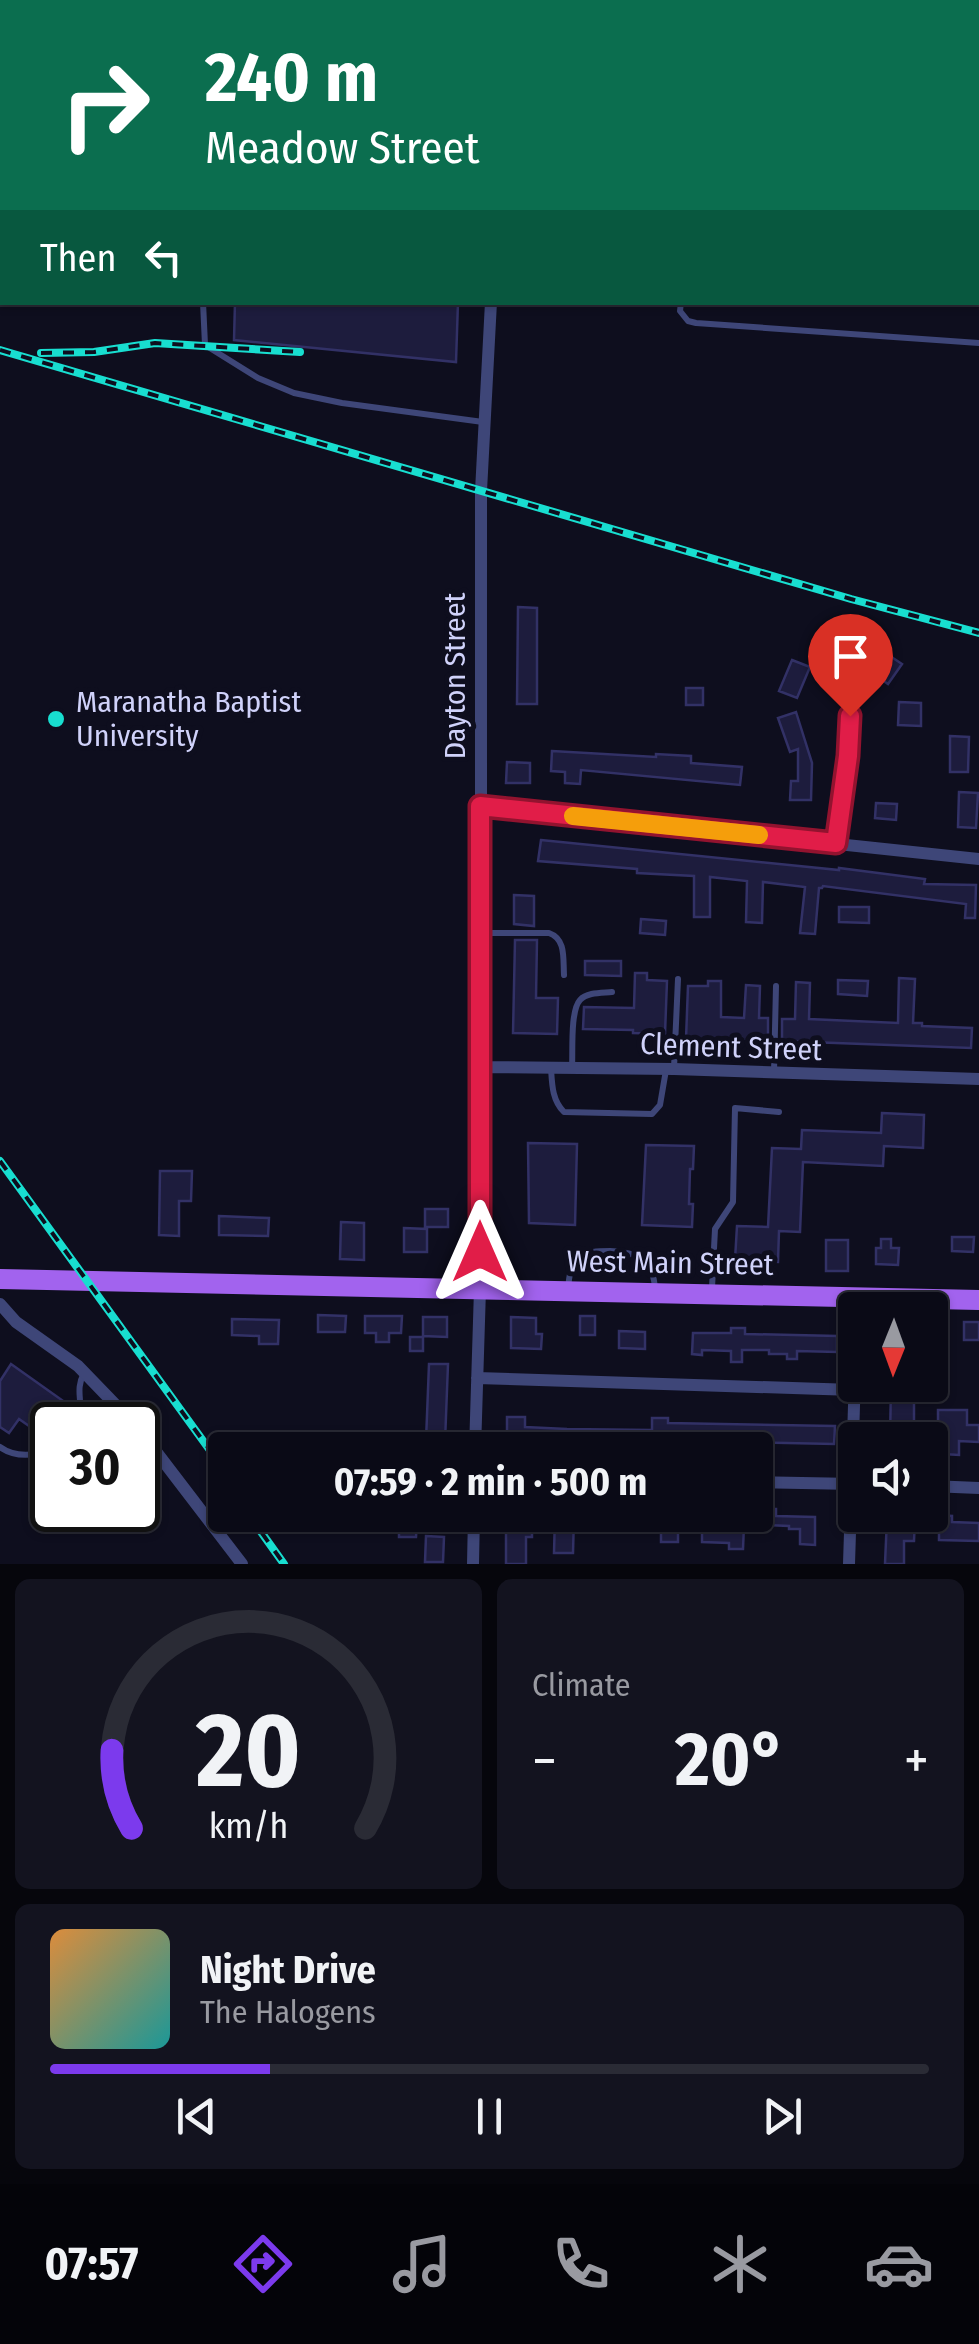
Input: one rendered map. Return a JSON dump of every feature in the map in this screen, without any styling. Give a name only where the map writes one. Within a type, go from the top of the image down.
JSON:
[{"type":"main road","name":"West Main Street","points":[[0,1278],[712,1294],[838,1303]]},
{"type":"main road","name":"West Main Street","points":[[948,1301],[979,1300]]},
{"type":"street","name":"Dayton Street","points":[[475,1432],[480,1289],[480,491],[491,305]]},
{"type":"street","points":[[836,843],[850,716]]},
{"type":"street","points":[[480,806],[979,858]]},
{"type":"street","name":"Clement Street","points":[[481,1067],[979,1079]]},
{"type":"street","points":[[0,1304],[16,1322],[84,1372],[112,1402]]},
{"type":"street","points":[[476,1378],[838,1389]]},
{"type":"street","points":[[160,1458],[242,1564]]},
{"type":"street","points":[[773,1482],[838,1484]]},
{"type":"street","points":[[948,1487],[979,1488]]},
{"type":"street","points":[[473,1564],[474,1532]]},
{"type":"street","points":[[849,1564],[851,1532]]},
{"type":"lane","points":[[203,305],[205,346],[258,378],[294,393],[484,422]]},
{"type":"lane","points":[[680,305],[688,321],[696,323],[979,343]]},
{"type":"lane","points":[[480,933],[558,936],[564,975]]},
{"type":"lane","points":[[550,1066],[553,1092],[564,1112],[652,1114],[660,1105],[670,1069],[678,979]]},
{"type":"lane","points":[[774,1074],[776,986]]},
{"type":"lane","points":[[572,1067],[575,1010],[580,999],[612,992]]},
{"type":"lane","points":[[712,1294],[715,1229],[733,1202],[736,1108],[778,1112]]},
{"type":"lane","points":[[568,1291],[571,1270],[580,1256],[598,1251],[636,1254],[654,1277],[655,1293]]},
{"type":"lane","points":[[80,1402],[77,1386],[84,1372]]},
{"type":"lane","points":[[0,1447],[6,1452],[30,1454]]},
{"type":"building","points":[[235,305],[458,305],[456,362],[234,340]]},
{"type":"building","points":[[518,607],[537,608],[537,704],[517,704]]},
{"type":"building","points":[[821,632],[850,639],[843,664],[822,659],[824,651],[817,649]]},
{"type":"building","points":[[881,650],[902,664],[888,684],[859,664],[867,652],[876,658]]},
{"type":"building","points":[[792,660],[810,667],[797,698],[779,691]]},
{"type":"building","points":[[686,688],[703,688],[703,705],[686,705]]},
{"type":"building","points":[[899,702],[921,703],[921,726],[898,725]]},
{"type":"building","points":[[796,712],[812,763],[811,800],[790,800],[791,781],[798,781],[798,749],[790,752],[778,718]]},
{"type":"building","points":[[950,736],[969,737],[968,772],[950,772]]},
{"type":"building","points":[[552,751],[691,756],[691,763],[742,767],[740,785],[581,770],[580,784],[565,783],[565,772],[551,771]]},
{"type":"building","points":[[507,762],[530,763],[530,783],[506,783]]},
{"type":"building","points":[[959,792],[978,793],[976,828],[958,827]]},
{"type":"building","points":[[876,803],[897,804],[896,820],[875,818]]},
{"type":"building","points":[[541,840],[839,868],[925,879],[924,884],[976,885],[975,918],[965,918],[966,904],[823,886],[819,888],[815,934],[800,933],[805,887],[763,882],[762,923],[746,922],[747,881],[710,877],[710,917],[694,917],[694,876],[538,861]]},
{"type":"building","points":[[514,895],[534,896],[534,926],[514,924]]},
{"type":"building","points":[[839,907],[869,907],[869,923],[839,922]]},
{"type":"building","points":[[641,919],[666,921],[665,935],[640,933]]},
{"type":"building","points":[[515,940],[537,940],[536,998],[558,998],[557,1034],[513,1033]]},
{"type":"building","points":[[585,961],[621,961],[621,976],[585,975]]},
{"type":"building","points":[[635,973],[647,973],[647,980],[667,981],[665,1034],[583,1029],[584,1007],[634,1008]]},
{"type":"building","points":[[899,978],[915,979],[913,1023],[972,1028],[971,1048],[782,1041],[782,1019],[795,1019],[796,982],[810,983],[809,1019],[898,1023]]},
{"type":"building","points":[[838,980],[868,981],[867,996],[838,994]]},
{"type":"building","points":[[708,981],[721,981],[721,1017],[744,1018],[746,985],[760,986],[759,1018],[768,1018],[768,1041],[686,1039],[688,986],[708,986]]},
{"type":"building","points":[[882,1113],[924,1115],[923,1148],[884,1146],[883,1166],[803,1162],[800,1232],[779,1231],[778,1262],[735,1260],[737,1226],[768,1227],[772,1148],[801,1149],[802,1130],[881,1133]]},
{"type":"building","points":[[528,1143],[577,1144],[575,1225],[529,1223]]},
{"type":"building","points":[[646,1145],[694,1146],[689,1204],[693,1204],[692,1227],[642,1225]]},
{"type":"building","points":[[160,1171],[192,1171],[191,1201],[179,1201],[179,1236],[159,1235]]},
{"type":"building","points":[[425,1209],[448,1209],[448,1227],[425,1227]]},
{"type":"building","points":[[219,1216],[269,1218],[268,1236],[219,1235]]},
{"type":"building","points":[[341,1222],[364,1223],[364,1260],[340,1259]]},
{"type":"building","points":[[404,1228],[427,1229],[427,1252],[404,1252]]},
{"type":"building","points":[[952,1237],[974,1237],[973,1252],[952,1251]]},
{"type":"building","points":[[881,1239],[891,1239],[891,1248],[899,1248],[898,1265],[876,1264],[876,1248],[881,1248]]},
{"type":"building","points":[[826,1240],[848,1240],[848,1271],[826,1271]]},
{"type":"building","points":[[318,1315],[346,1316],[345,1332],[318,1332]]},
{"type":"building","points":[[365,1316],[402,1316],[401,1333],[389,1333],[389,1342],[376,1342],[376,1333],[365,1333]]},
{"type":"building","points":[[580,1316],[595,1316],[595,1335],[580,1335]]},
{"type":"building","points":[[423,1317],[447,1317],[447,1337],[423,1336]]},
{"type":"building","points":[[511,1317],[536,1318],[536,1334],[542,1334],[541,1349],[511,1348]]},
{"type":"building","points":[[232,1319],[279,1320],[278,1344],[259,1344],[259,1336],[232,1335]]},
{"type":"building","points":[[964,1322],[979,1322],[979,1340],[964,1340]]},
{"type":"building","points":[[731,1328],[745,1328],[745,1334],[837,1336],[837,1352],[797,1351],[797,1359],[787,1359],[787,1354],[769,1354],[769,1350],[742,1350],[742,1362],[731,1362],[731,1351],[702,1350],[702,1355],[692,1354],[693,1333],[731,1333]]},
{"type":"building","points":[[619,1331],[645,1332],[645,1349],[619,1348]]},
{"type":"building","points":[[410,1337],[423,1337],[423,1351],[410,1351]]},
{"type":"building","points":[[11,1364],[65,1402],[30,1402],[30,1427],[19,1419],[9,1433],[0,1427],[0,1381]]},
{"type":"building","points":[[429,1364],[448,1364],[445,1432],[426,1432]]},
{"type":"building","points":[[891,1402],[914,1402],[914,1422],[890,1422]]},
{"type":"building","points":[[938,1410],[967,1410],[967,1425],[979,1425],[979,1442],[959,1441],[959,1455],[948,1454],[948,1422],[938,1422]]},
{"type":"building","points":[[507,1417],[525,1417],[525,1427],[567,1429],[652,1430],[652,1418],[668,1418],[668,1423],[835,1426],[834,1444],[773,1443],[773,1432],[507,1432]]},
{"type":"building","points":[[773,1509],[776,1516],[815,1517],[815,1545],[800,1544],[800,1529],[773,1525]]},
{"type":"building","points":[[948,1516],[952,1516],[952,1522],[979,1523],[979,1541],[939,1540],[939,1532],[948,1532]]},
{"type":"building","points":[[399,1532],[416,1532],[416,1537],[399,1537]]},
{"type":"building","points":[[506,1532],[532,1532],[532,1537],[526,1537],[526,1564],[506,1564]]},
{"type":"building","points":[[555,1532],[574,1532],[573,1553],[554,1553]]},
{"type":"building","points":[[661,1532],[678,1532],[678,1542],[661,1542]]},
{"type":"building","points":[[702,1532],[744,1532],[743,1549],[729,1549],[729,1543],[702,1542]]},
{"type":"building","points":[[886,1532],[914,1532],[914,1541],[904,1541],[904,1564],[885,1564]]},
{"type":"building","points":[[426,1536],[444,1537],[443,1562],[425,1562]]},
{"type":"railway","points":[[41,353],[94,352],[155,343],[300,352]]},
{"type":"railway","points":[[0,350],[979,633]]},
{"type":"railway","points":[[0,1161],[208,1448]]},
{"type":"railway","points":[[261,1532],[284,1564]]},
{"type":"slow traffic","points":[[573,816],[759,835]]},
{"type":"place","name":"Maranatha Baptist University","points":[[56,719]]},
{"type":"route","points":[[480,1252],[480,806],[836,843],[850,716]]}]
